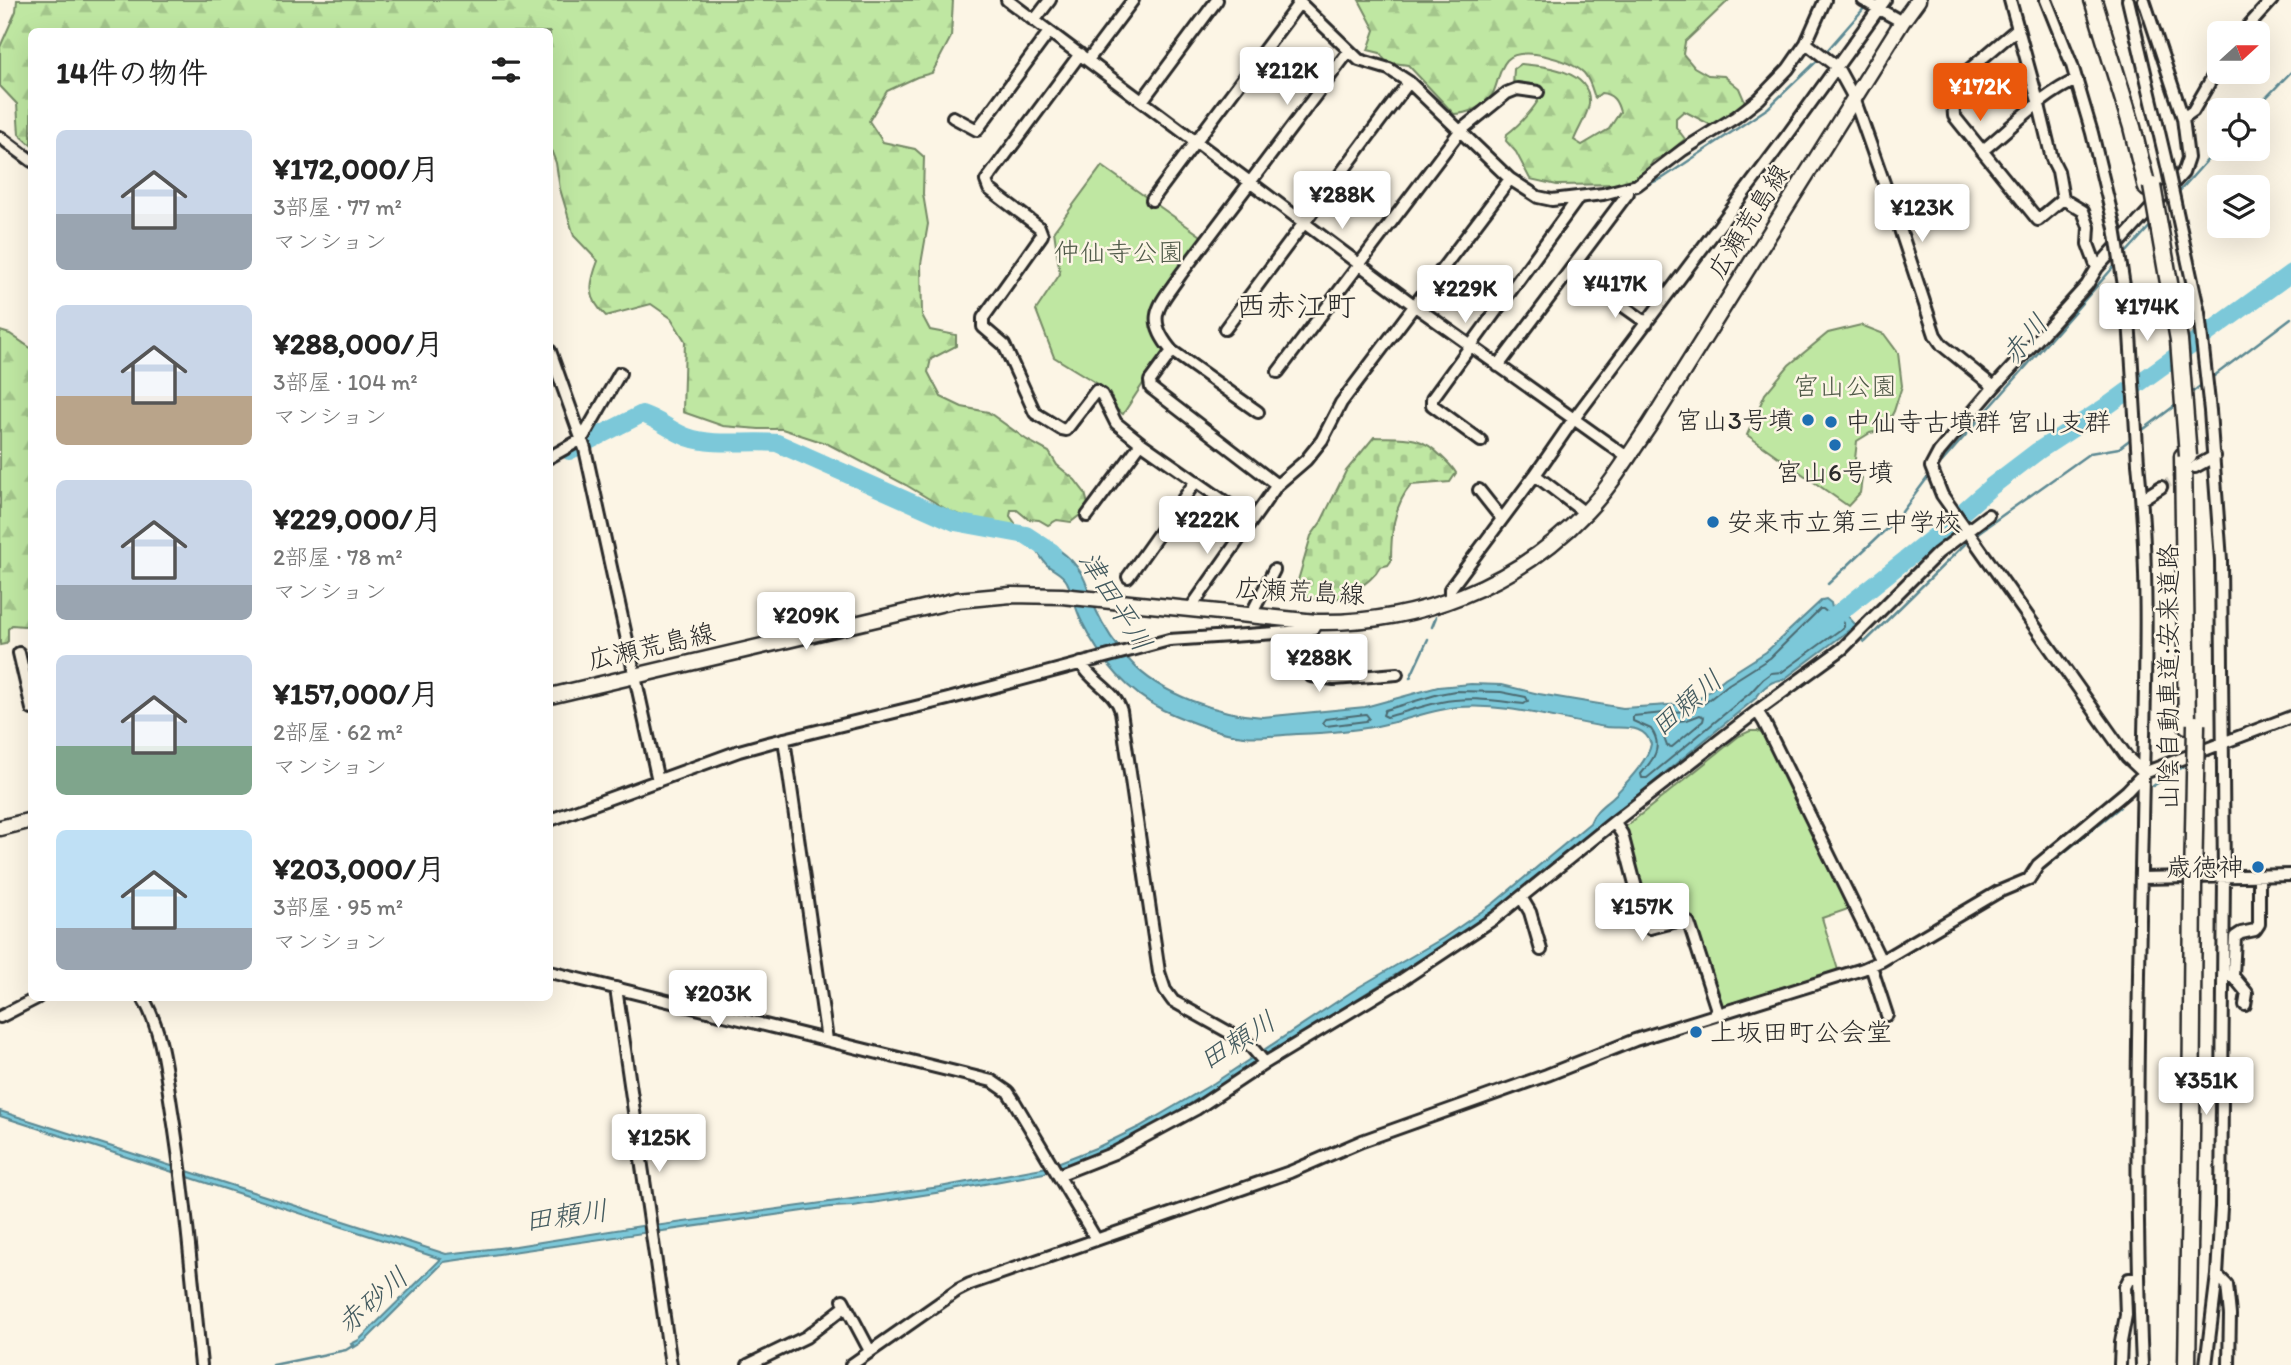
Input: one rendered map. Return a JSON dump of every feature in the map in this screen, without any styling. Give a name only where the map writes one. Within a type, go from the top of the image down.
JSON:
[{"type":"highway","name":"山陰自動車道;安来道路","points":[[2096,0],[2138,125],[2179,340],[2189,460],[2192,724],[2181,1365]]},
{"type":"highway","name":"山陰自動車道;安来道路","points":[[2187,1365],[2191,1136],[2189,885]]},
{"type":"main road","name":"広瀬荒島線","points":[[553,695],[957,600],[1011,595],[1062,596],[1251,615],[1311,626],[1378,619],[1450,601],[1507,575],[1556,541],[1610,484],[1918,0]]},
{"type":"main road","points":[[0,828],[28,821]]},
{"type":"street","points":[[1007,0],[1415,306],[1627,457]]},
{"type":"street","points":[[1034,21],[1050,0]]},
{"type":"street","points":[[1133,0],[1084,57],[986,181],[989,189],[1039,227],[1042,235],[983,318],[982,324],[1004,345],[1037,414],[1061,429],[1066,429],[1096,391],[1102,395],[1116,423],[1251,520]]},
{"type":"street","points":[[1142,101],[1217,0]]},
{"type":"street","points":[[1152,200],[1297,3],[1366,64],[1389,69],[1409,82],[1510,179],[1545,200],[1628,189],[1736,117],[1759,99],[1788,69],[1806,43],[1825,0]]},
{"type":"street","points":[[1863,0],[1882,4],[1902,22]]},
{"type":"street","points":[[2010,0],[2052,159],[2058,171],[2063,199],[2083,211],[2088,227],[2088,244],[2097,268]]},
{"type":"street","points":[[2046,0],[2077,80],[2115,228],[2131,343],[2142,499],[2146,701],[2141,878],[2137,1279],[2142,1365]]},
{"type":"street","points":[[2128,0],[2199,313],[2215,456],[2221,560],[2224,877],[2229,976],[2217,1275],[2206,1362]]},
{"type":"street","points":[[2144,0],[2183,118],[2188,158],[2183,173],[2097,268],[2087,285],[1994,387],[1932,461],[1932,472],[1942,495],[2127,757],[2144,774]]},
{"type":"street","points":[[2253,21],[2272,0]]},
{"type":"street","points":[[1450,601],[1450,589],[1882,4]]},
{"type":"street","points":[[2017,29],[1952,84],[1954,116],[2038,220],[2063,199]]},
{"type":"street","points":[[953,117],[977,130],[1049,32]]},
{"type":"street","points":[[1806,43],[1837,67],[1854,98],[1935,335],[1942,345],[1994,387]]},
{"type":"street","points":[[1258,412],[1172,351],[1156,323],[1157,309],[1349,51]]},
{"type":"street","points":[[1982,151],[2039,105],[2077,80]]},
{"type":"street","points":[[1225,329],[1409,82]]},
{"type":"street","points":[[2183,118],[2193,111],[2209,84]]},
{"type":"street","points":[[1278,372],[1460,131],[1507,93],[1517,89],[1538,92]]},
{"type":"street","points":[[0,137],[28,158]]},
{"type":"street","points":[[1190,609],[1277,485],[1306,460],[1322,440],[1341,403],[1510,179]]},
{"type":"street","points":[[1498,366],[1628,194],[1628,189]]},
{"type":"street","points":[[1481,441],[1432,405],[1432,399],[1579,197]]},
{"type":"street","points":[[1602,291],[1647,323]]},
{"type":"street","points":[[1172,351],[1150,381],[1151,388],[1277,485]]},
{"type":"street","points":[[553,359],[583,443],[658,781]]},
{"type":"street","points":[[553,456],[583,443],[620,373]]},
{"type":"street","points":[[1087,516],[1141,443]]},
{"type":"street","points":[[2189,460],[2215,456]]},
{"type":"street","points":[[1535,475],[1585,513]]},
{"type":"street","points":[[1128,577],[1196,481]]},
{"type":"street","points":[[2142,499],[2161,487]]},
{"type":"street","points":[[1479,490],[1502,519]]},
{"type":"street","points":[[1057,1173],[1114,1153],[1196,1109],[1262,1058],[1399,982],[1495,918],[1757,711],[1842,649],[1938,553],[1987,515]]},
{"type":"street","points":[[1251,615],[1274,570]]},
{"type":"street","points":[[553,819],[739,751],[1178,639],[1311,626],[1307,670],[1311,677],[1334,679],[1397,674]]},
{"type":"street","points":[[19,653],[28,692]]},
{"type":"street","points":[[1081,663],[1087,673],[1114,697],[1121,711],[1160,972],[1165,990],[1173,1002],[1248,1043],[1262,1058]]},
{"type":"street","points":[[1757,711],[1876,963],[1886,1016]]},
{"type":"street","points":[[851,1365],[963,1287],[1290,1172],[1404,1126],[1635,1040],[1876,963],[1998,892],[2029,879],[2038,864],[2144,774],[2291,717]]},
{"type":"street","points":[[784,739],[827,1040]]},
{"type":"street","points":[[1614,822],[1622,834],[1646,926],[1650,929],[1681,920],[1689,923],[1718,1013]]},
{"type":"street","points":[[2229,976],[2235,937],[2255,930],[2259,924],[2259,876]]},
{"type":"street","points":[[2141,878],[2291,876]]},
{"type":"street","points":[[1521,897],[1530,912],[1541,950]]},
{"type":"street","points":[[553,973],[992,1081],[1008,1092],[1014,1101],[1096,1239]]},
{"type":"street","points":[[2229,976],[2247,993],[2245,1005]]},
{"type":"street","points":[[616,988],[671,1365]]},
{"type":"street","points":[[0,1017],[31,1001]]},
{"type":"street","points":[[145,1001],[152,1014],[160,1042],[182,1172],[201,1365]]},
{"type":"street","points":[[2217,1275],[2227,1285],[2230,1315],[2229,1365]]},
{"type":"street","points":[[2120,1365],[2126,1315],[2125,1287],[2129,1279],[2137,1279]]},
{"type":"street","points":[[754,1364],[806,1337],[844,1303],[870,1351]]},
{"type":"green space","points":[[17,0],[953,0],[951,37],[932,73],[887,91],[869,121],[883,142],[915,149],[924,157],[923,194],[928,224],[921,264],[922,315],[930,330],[956,335],[956,346],[931,359],[928,372],[941,397],[962,407],[988,412],[1049,452],[1057,465],[1075,480],[1085,493],[1089,508],[1071,522],[1057,520],[1048,525],[1039,520],[1028,519],[1017,510],[1011,510],[1014,528],[995,526],[951,512],[828,444],[782,429],[723,426],[683,412],[685,341],[671,318],[651,304],[606,316],[595,303],[592,284],[598,261],[574,236],[553,155],[553,28],[28,28],[28,142],[19,134],[17,104],[0,86],[0,47],[16,11]]},
{"type":"green space","points":[[1359,0],[1729,0],[1685,42],[1683,54],[1694,67],[1708,75],[1724,76],[1739,88],[1745,102],[1732,115],[1713,126],[1684,111],[1676,118],[1676,127],[1685,139],[1667,154],[1653,161],[1644,176],[1624,184],[1557,185],[1530,179],[1516,152],[1506,141],[1507,134],[1534,107],[1542,89],[1531,85],[1513,85],[1514,69],[1521,64],[1542,66],[1565,72],[1583,84],[1588,93],[1589,104],[1574,140],[1582,145],[1609,129],[1620,112],[1614,99],[1601,93],[1595,98],[1584,73],[1568,63],[1546,56],[1523,54],[1507,60],[1492,95],[1485,103],[1470,111],[1454,114],[1408,65],[1386,62],[1380,53],[1368,50],[1375,30]]},
{"type":"green space","name":"仲仙寺公園","points":[[1102,166],[1204,238],[1154,307],[1165,350],[1123,414],[1116,409],[1110,394],[1098,384],[1054,357],[1036,310],[1060,274],[1054,231]]},
{"type":"green space","name":"宮山公園","points":[[1861,325],[1884,334],[1898,353],[1902,386],[1884,430],[1870,433],[1857,441],[1854,468],[1862,478],[1860,493],[1848,506],[1747,435],[1765,394],[1789,365],[1828,333]]},
{"type":"green space","points":[[0,331],[10,334],[28,346],[28,625],[12,625],[8,629],[8,641],[0,645]]},
{"type":"green space","points":[[1374,437],[1402,438],[1426,444],[1456,473],[1450,482],[1411,485],[1397,511],[1391,561],[1380,567],[1346,598],[1310,599],[1299,595],[1297,584],[1311,536],[1321,522],[1346,471]]},
{"type":"green space","points":[[1758,731],[1765,736],[1851,908],[1822,918],[1838,970],[1719,1007],[1691,919],[1686,916],[1653,926],[1648,922],[1624,828],[1739,736]]},
{"type":"water","points":[[1030,538],[1052,546],[1076,566],[1106,630],[1143,673],[1158,684],[1192,701],[1229,712],[1263,717],[1365,707],[1438,687],[1471,684],[1502,685],[1623,708],[1684,704],[1702,697],[1725,678],[1766,652],[1822,600],[1826,599],[1831,603],[1832,608],[1837,604],[1856,625],[1783,680],[1768,685],[1756,698],[1494,913],[1161,1122],[1117,1146],[1060,1169],[1057,1163],[1139,1127],[1214,1083],[1359,987],[1443,938],[1494,903],[1590,823],[1598,810],[1637,770],[1651,744],[1648,737],[1632,728],[1606,727],[1478,706],[1450,708],[1353,730],[1263,737],[1250,737],[1202,726],[1163,710],[1137,693],[1115,673],[1089,636],[1067,582],[1044,562]]},
{"type":"water","points":[[0,1111],[446,1254],[650,1225],[650,1232],[444,1262],[366,1340],[353,1348],[351,1344],[359,1340],[441,1259],[0,1116]]},
{"type":"water","points":[[1047,1167],[1049,1171],[1044,1173],[853,1206],[655,1232],[654,1226],[940,1187]]},
{"type":"waterway","points":[[1824,54],[1866,6]]},
{"type":"waterway","points":[[1641,187],[1663,178],[1768,108],[1819,59]]},
{"type":"waterway","name":"赤川","points":[[2266,98],[2291,72]]},
{"type":"waterway","name":"赤川","points":[[2177,194],[2207,160]]},
{"type":"waterway","name":"赤川","points":[[2124,255],[2153,223]]},
{"type":"waterway","name":"赤川","points":[[1942,462],[2118,262]]},
{"type":"waterway","name":"田頼川","points":[[1825,624],[2038,451],[2110,404],[2291,273]]},
{"type":"waterway","points":[[2210,379],[2291,318]]},
{"type":"waterway","points":[[2190,394],[2204,383]]},
{"type":"waterway","points":[[2140,432],[2177,404]]},
{"type":"waterway","name":"津田平川","points":[[569,451],[642,414],[698,440],[720,443],[777,443],[955,522],[1026,535],[1052,552]]},
{"type":"waterway","points":[[1979,532],[2090,453],[2119,448],[2132,438]]},
{"type":"waterway","name":"赤川","points":[[1828,584],[1896,520],[1928,477]]},
{"type":"waterway","points":[[1857,637],[1865,642],[1966,543]]},
{"type":"waterway","points":[[1432,627],[1436,617]]},
{"type":"waterway","points":[[1410,678],[1428,639]]},
{"type":"waterway","points":[[2235,745],[2291,724]]},
{"type":"waterway","points":[[2153,786],[2188,763]]},
{"type":"waterway","points":[[2040,872],[2120,807]]},
{"type":"waterway","name":"赤砂川","points":[[273,1365],[346,1350],[354,1345]]},
{"type":"tunnel","points":[[2161,487],[2186,473]]},
{"type":"place","name":"宮山3号墳","points":[[1808,420]]},
{"type":"place","name":"中仙寺古墳群 宮山支群","points":[[1831,422]]},
{"type":"place","name":"宮山6号墳","points":[[1835,445]]},
{"type":"place","name":"安来市立第三中学校","points":[[1713,522]]},
{"type":"place","name":"歳徳神","points":[[2258,867]]},
{"type":"place","name":"上坂田町公会堂","points":[[1696,1032]]},
{"type":"district","name":"西赤江町","points":[[1296,306]]}]
